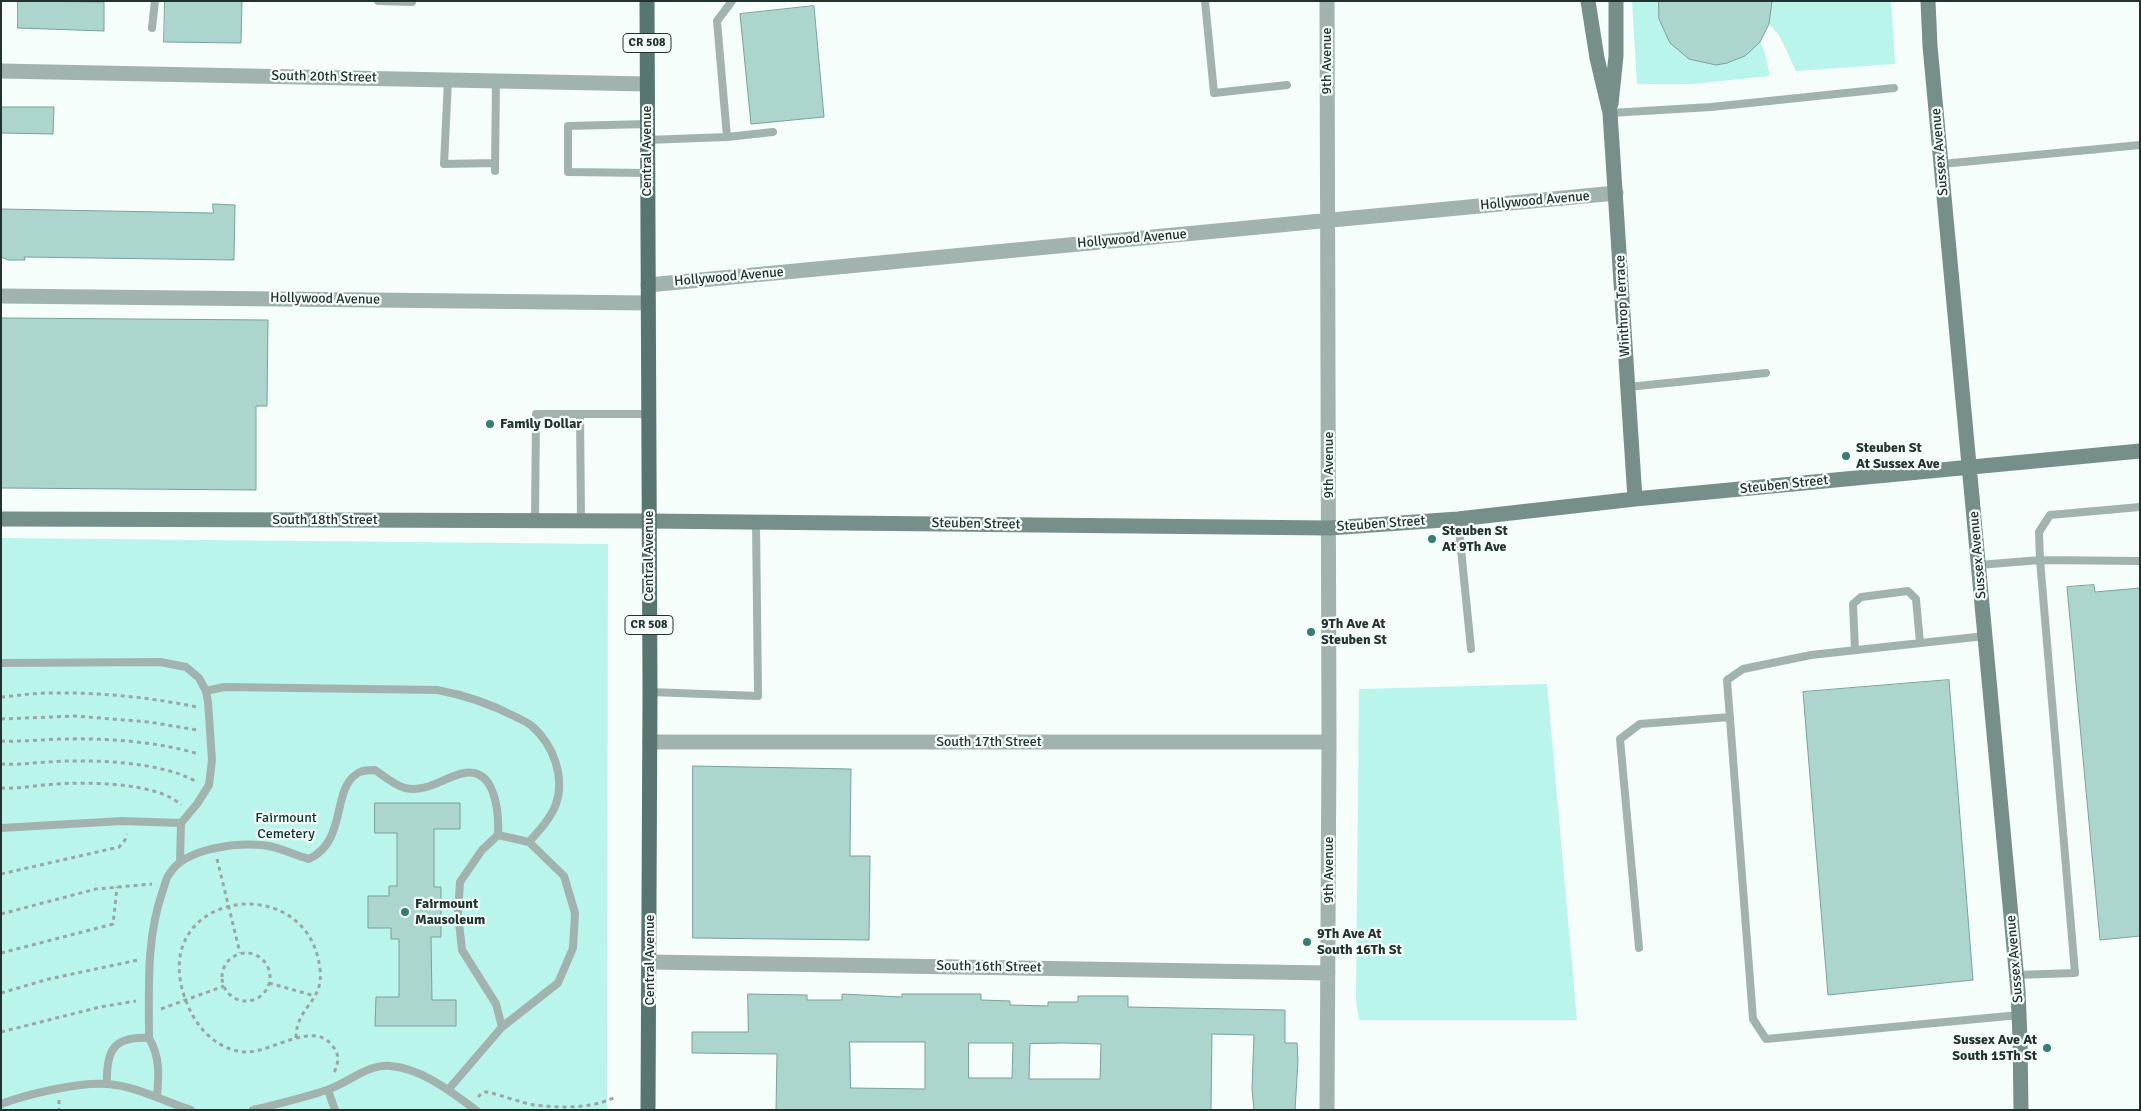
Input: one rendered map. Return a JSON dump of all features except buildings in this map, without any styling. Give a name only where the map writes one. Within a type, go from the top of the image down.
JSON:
[{"type":"main road","name":"Central Avenue","points":[[647,1],[650,692],[648,1110]]},
{"type":"main road","name":"Winthrop Terrace","points":[[1588,1],[1597,58],[1610,113],[1635,499]]},
{"type":"main road","name":"Winthrop Terrace","points":[[1610,113],[1616,56],[1616,1]]},
{"type":"main road","name":"Sussex Avenue","points":[[1928,1],[2016,975],[2019,1015],[2021,1110]]},
{"type":"main road","name":"Steuben Street","points":[[649,520],[1329,528],[1458,519],[1635,499],[2140,451]]},
{"type":"main road","name":"South 18th Street","points":[[1,519],[649,520]]},
{"type":"street","name":"9th Avenue","points":[[1326,1],[1329,528],[1328,1110]]},
{"type":"street","name":"South 20th Street","points":[[1,71],[647,84]]},
{"type":"street","name":"Hollywood Avenue","points":[[648,285],[1616,193]]},
{"type":"street","name":"Hollywood Avenue","points":[[1,296],[648,303]]},
{"type":"street","name":"South 17th Street","points":[[650,742],[1329,742]]},
{"type":"street","name":"South 16th Street","points":[[650,962],[1328,973]]},
{"type":"lane","points":[[152,28],[155,1]]},
{"type":"lane","points":[[378,1],[412,2]]},
{"type":"lane","points":[[727,137],[717,21],[732,1]]},
{"type":"lane","points":[[1205,1],[1214,92],[1287,85]]},
{"type":"lane","points":[[448,80],[444,164],[495,167],[496,80]]},
{"type":"lane","points":[[1610,113],[1711,107],[1894,88]]},
{"type":"lane","points":[[648,173],[568,172],[568,126],[727,137],[773,132]]},
{"type":"lane","points":[[1942,164],[2140,145]]},
{"type":"lane","points":[[1628,387],[1766,373]]},
{"type":"lane","points":[[535,520],[536,414],[648,414]]},
{"type":"lane","points":[[580,414],[582,520]]},
{"type":"lane","points":[[2016,975],[2075,973],[2039,532],[2050,516],[2140,507]]},
{"type":"lane","points":[[1458,519],[1471,649]]},
{"type":"lane","points":[[650,692],[758,696],[756,522]]},
{"type":"lane","points":[[1979,565],[2040,560],[2140,561]]},
{"type":"lane","points":[[1855,650],[1853,604],[1860,597],[1908,591],[1916,599],[1920,643]]},
{"type":"lane","points":[[1985,636],[1811,655],[1743,669],[1727,680],[1753,1020],[1766,1039],[2019,1015]]},
{"type":"lane","points":[[1,663],[160,662],[186,667],[199,678],[206,691],[212,760],[208,785],[197,804],[181,823],[180,862]]},
{"type":"lane","points":[[206,691],[224,688],[436,690],[461,694],[496,707],[533,726],[545,741],[557,764],[560,788],[555,806],[529,842]]},
{"type":"lane","points":[[1639,948],[1620,740],[1640,724],[1730,717]]},
{"type":"lane","points":[[157,1096],[158,1058],[149,1038],[150,946],[155,912],[170,873],[180,862],[198,853],[242,845],[263,845],[309,859],[321,853],[329,842],[340,811],[344,791],[350,779],[361,771],[375,770],[404,788],[418,789],[465,773],[475,774],[484,778],[493,790],[499,819],[498,835],[482,850],[460,882],[458,913],[462,950],[496,1004],[502,1027]]},
{"type":"lane","points":[[1,828],[130,822],[181,823]]},
{"type":"lane","points":[[448,1090],[502,1027],[558,983],[573,948],[575,913],[564,876],[529,842],[498,835]]},
{"type":"lane","points":[[107,1084],[109,1054],[116,1046],[129,1039],[149,1038]]},
{"type":"lane","points":[[253,1110],[328,1090],[368,1070],[390,1066],[416,1072],[448,1090],[476,1110]]},
{"type":"lane","points":[[1,1104],[43,1092],[86,1085],[107,1084],[157,1096],[172,1104],[191,1110]]},
{"type":"lane","points":[[328,1090],[335,1110]]},
{"type":"path","points":[[1,696],[46,693],[96,694],[153,699],[200,708]]},
{"type":"path","points":[[1,719],[76,716],[149,722],[203,732]]},
{"type":"path","points":[[1,741],[70,738],[148,743],[204,755]]},
{"type":"path","points":[[1,764],[74,762],[138,765],[173,771],[201,784]]},
{"type":"path","points":[[1,788],[84,784],[125,787],[163,793],[174,798],[182,806]]},
{"type":"path","points":[[1,874],[120,847],[125,840],[130,822]]},
{"type":"path","points":[[214,849],[240,954]]},
{"type":"path","points":[[1,914],[96,889],[155,884]]},
{"type":"path","points":[[1,953],[114,924],[117,886]]},
{"type":"path","points":[[296,1038],[298,1022],[319,991],[320,979],[316,953],[306,932],[297,923],[268,906],[255,903],[228,906],[214,911],[196,924],[185,939],[179,962],[179,977],[185,1000],[195,1021],[209,1038],[239,1051],[256,1051],[296,1038],[317,1036],[325,1039],[337,1051],[338,1062],[334,1075],[338,1086]]},
{"type":"path","points":[[240,954],[258,956],[264,961],[270,974],[269,982],[266,990],[260,996],[245,1001],[235,998],[229,993],[224,986],[223,972],[226,964],[240,954]]},
{"type":"path","points":[[1,993],[49,979],[139,960]]},
{"type":"path","points":[[269,982],[315,996]]},
{"type":"path","points":[[149,1013],[224,986]]},
{"type":"path","points":[[1,1032],[100,1007],[149,999]]},
{"type":"path","points":[[467,1104],[485,1092],[533,1105],[567,1107],[596,1104],[616,1097]]},
{"type":"path","points":[[59,1099],[59,1110]]},
{"type":"green space","points":[[1632,1],[1659,1],[1665,33],[1676,48],[1694,59],[1714,64],[1728,63],[1749,52],[1760,42],[1764,49],[1770,76],[1692,84],[1637,84]]},
{"type":"green space","points":[[1770,1],[1891,1],[1895,64],[1796,71],[1779,35],[1769,24]]},
{"type":"green space","name":"Fairmount Cemetery","points":[[1,538],[608,544],[607,1110],[1,1110]]},
{"type":"green space","points":[[1547,684],[1577,1020],[1359,1020],[1356,1000],[1359,689]]},
{"type":"place","name":"Family Dollar","points":[[490,424]]},
{"type":"place","name":"Steuben St At Sussex Ave","points":[[1846,456]]},
{"type":"place","name":"Steuben St At 9Th Ave","points":[[1432,539]]},
{"type":"place","name":"9Th Ave At Steuben St","points":[[1311,632]]},
{"type":"place","name":"Fairmount Mausoleum","points":[[405,912]]},
{"type":"place","name":"9Th Ave At South 16Th St","points":[[1307,942]]},
{"type":"place","name":"Sussex Ave At South 15Th St","points":[[2047,1048]]}]
